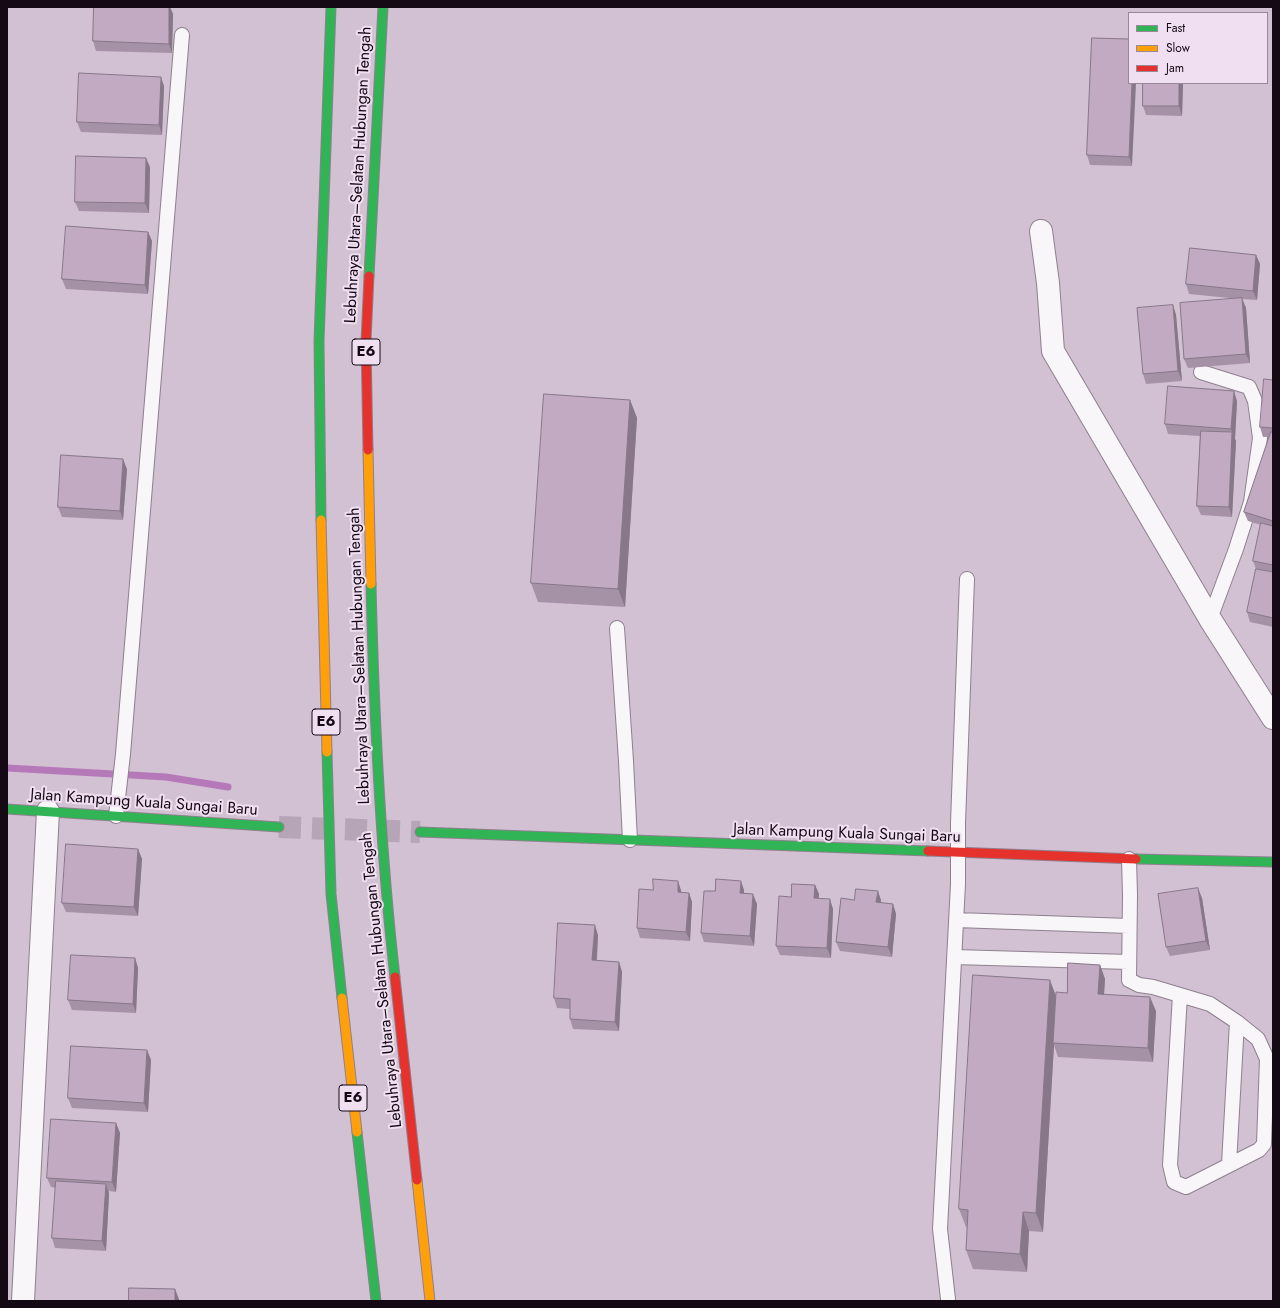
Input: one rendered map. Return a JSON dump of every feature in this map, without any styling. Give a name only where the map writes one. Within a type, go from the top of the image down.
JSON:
[{"type":"main road","name":"Lebuhraya Utara–Selatan Hubungan Tengah","points":[[331,7],[319,341],[321,550],[331,894],[376,1301]]},
{"type":"main road","name":"Lebuhraya Utara–Selatan Hubungan Tengah","points":[[383,7],[366,341],[374,698],[387,906],[430,1301]]},
{"type":"main road","name":"Jalan Kampung Kuala Sungai Baru","points":[[7,809],[279,827]]},
{"type":"main road","name":"Jalan Kampung Kuala Sungai Baru","points":[[420,832],[958,853],[1273,862]]},
{"type":"street","points":[[1042,231],[1048,283],[1053,351],[1210,619],[1273,718]]},
{"type":"street","points":[[23,1301],[48,812]]},
{"type":"lane","points":[[116,816],[123,754],[182,35]]},
{"type":"lane","points":[[1201,372],[1249,387],[1255,401],[1260,438],[1251,502],[1236,549],[1210,619]]},
{"type":"lane","points":[[948,1299],[940,1229],[956,920],[967,579]]},
{"type":"lane","points":[[617,628],[630,840]]},
{"type":"lane","points":[[1129,859],[1129,980],[1139,984],[1180,995],[1210,1004],[1237,1022],[1258,1039],[1267,1059],[1264,1144],[1259,1150],[1186,1187],[1174,1182],[1170,1165],[1180,995]]},
{"type":"lane","points":[[956,920],[1130,926]]},
{"type":"lane","points":[[954,957],[1129,962]]},
{"type":"lane","points":[[1229,1164],[1237,1022]]},
{"type":"building","points":[[94,7],[169,7],[169,44],[93,41]]},
{"type":"building","points":[[1092,38],[1128,39],[1128,84],[1132,84],[1129,157],[1087,155]]},
{"type":"building","points":[[79,73],[161,77],[159,125],[77,122]]},
{"type":"building","points":[[1143,84],[1179,84],[1179,106],[1143,106]]},
{"type":"building","points":[[76,156],[146,158],[145,203],[75,202]]},
{"type":"building","points":[[66,226],[148,232],[145,285],[62,279]]},
{"type":"building","points":[[1190,248],[1256,255],[1253,291],[1186,284]]},
{"type":"building","points":[[1242,298],[1246,354],[1184,359],[1180,303]]},
{"type":"building","points":[[1173,305],[1178,371],[1143,374],[1137,308]]},
{"type":"building","points":[[1264,379],[1273,380],[1273,428],[1260,427]]},
{"type":"building","points":[[1168,386],[1234,391],[1231,429],[1165,424]]},
{"type":"building","points":[[544,394],[630,400],[618,589],[531,583]]},
{"type":"building","points":[[1201,431],[1232,432],[1229,507],[1197,506]]},
{"type":"building","points":[[1271,432],[1273,432],[1273,521],[1244,512]]},
{"type":"building","points":[[61,455],[123,459],[120,511],[58,507]]},
{"type":"building","points":[[1261,523],[1273,526],[1273,565],[1253,561]]},
{"type":"building","points":[[1256,569],[1273,572],[1273,618],[1247,612]]},
{"type":"building","points":[[66,844],[138,849],[134,907],[62,903]]},
{"type":"building","points":[[653,879],[678,881],[678,892],[689,893],[686,932],[637,928],[639,889],[653,890]]},
{"type":"building","points":[[716,879],[741,881],[740,893],[753,894],[750,936],[701,933],[704,891],[715,891]]},
{"type":"building","points":[[792,884],[815,885],[814,898],[830,899],[827,948],[776,946],[779,896],[791,897]]},
{"type":"building","points":[[1198,888],[1206,941],[1166,947],[1158,894]]},
{"type":"building","points":[[856,889],[878,891],[876,902],[893,904],[888,947],[836,942],[841,898],[854,900]]},
{"type":"building","points":[[558,923],[595,925],[592,960],[619,962],[615,1022],[570,1019],[570,999],[554,998]]},
{"type":"building","points":[[71,955],[135,958],[133,1004],[68,1000]]},
{"type":"building","points":[[1068,963],[1100,965],[1098,994],[1150,997],[1148,1048],[1053,1043],[1056,992],[1067,993]]},
{"type":"building","points":[[973,975],[1050,980],[1036,1213],[1023,1212],[1020,1254],[966,1250],[968,1210],[959,1209]]},
{"type":"building","points":[[71,1046],[147,1050],[144,1103],[68,1098]]},
{"type":"building","points":[[51,1119],[116,1123],[112,1182],[47,1178]]},
{"type":"building","points":[[56,1181],[106,1184],[102,1241],[52,1238]]},
{"type":"building","points":[[129,1288],[175,1289],[175,1301],[129,1301]]},
{"type":"waterway","points":[[7,768],[166,777],[228,787]]},
{"type":"tunnel","points":[[279,827],[420,832]]},
{"type":"traffic: fast","points":[[321,520],[319,341],[331,7]]},
{"type":"traffic: fast","points":[[369,276],[383,7]]},
{"type":"traffic: fast","points":[[371,584],[378,780],[385,879],[395,977]]},
{"type":"traffic: fast","points":[[327,752],[331,894],[342,998]]},
{"type":"traffic: fast","points":[[7,809],[279,827]]},
{"type":"traffic: fast","points":[[420,832],[928,851]]},
{"type":"traffic: fast","points":[[1136,859],[1273,862]]},
{"type":"traffic: fast","points":[[357,1132],[376,1301]]},
{"type":"traffic: slow","points":[[368,450],[371,584]]},
{"type":"traffic: slow","points":[[321,520],[327,752]]},
{"type":"traffic: slow","points":[[342,998],[357,1132]]},
{"type":"traffic: slow","points":[[417,1180],[430,1301]]},
{"type":"traffic: jam","points":[[368,450],[366,341],[369,276]]},
{"type":"traffic: jam","points":[[928,851],[1136,859]]},
{"type":"traffic: jam","points":[[395,977],[417,1180]]}]
